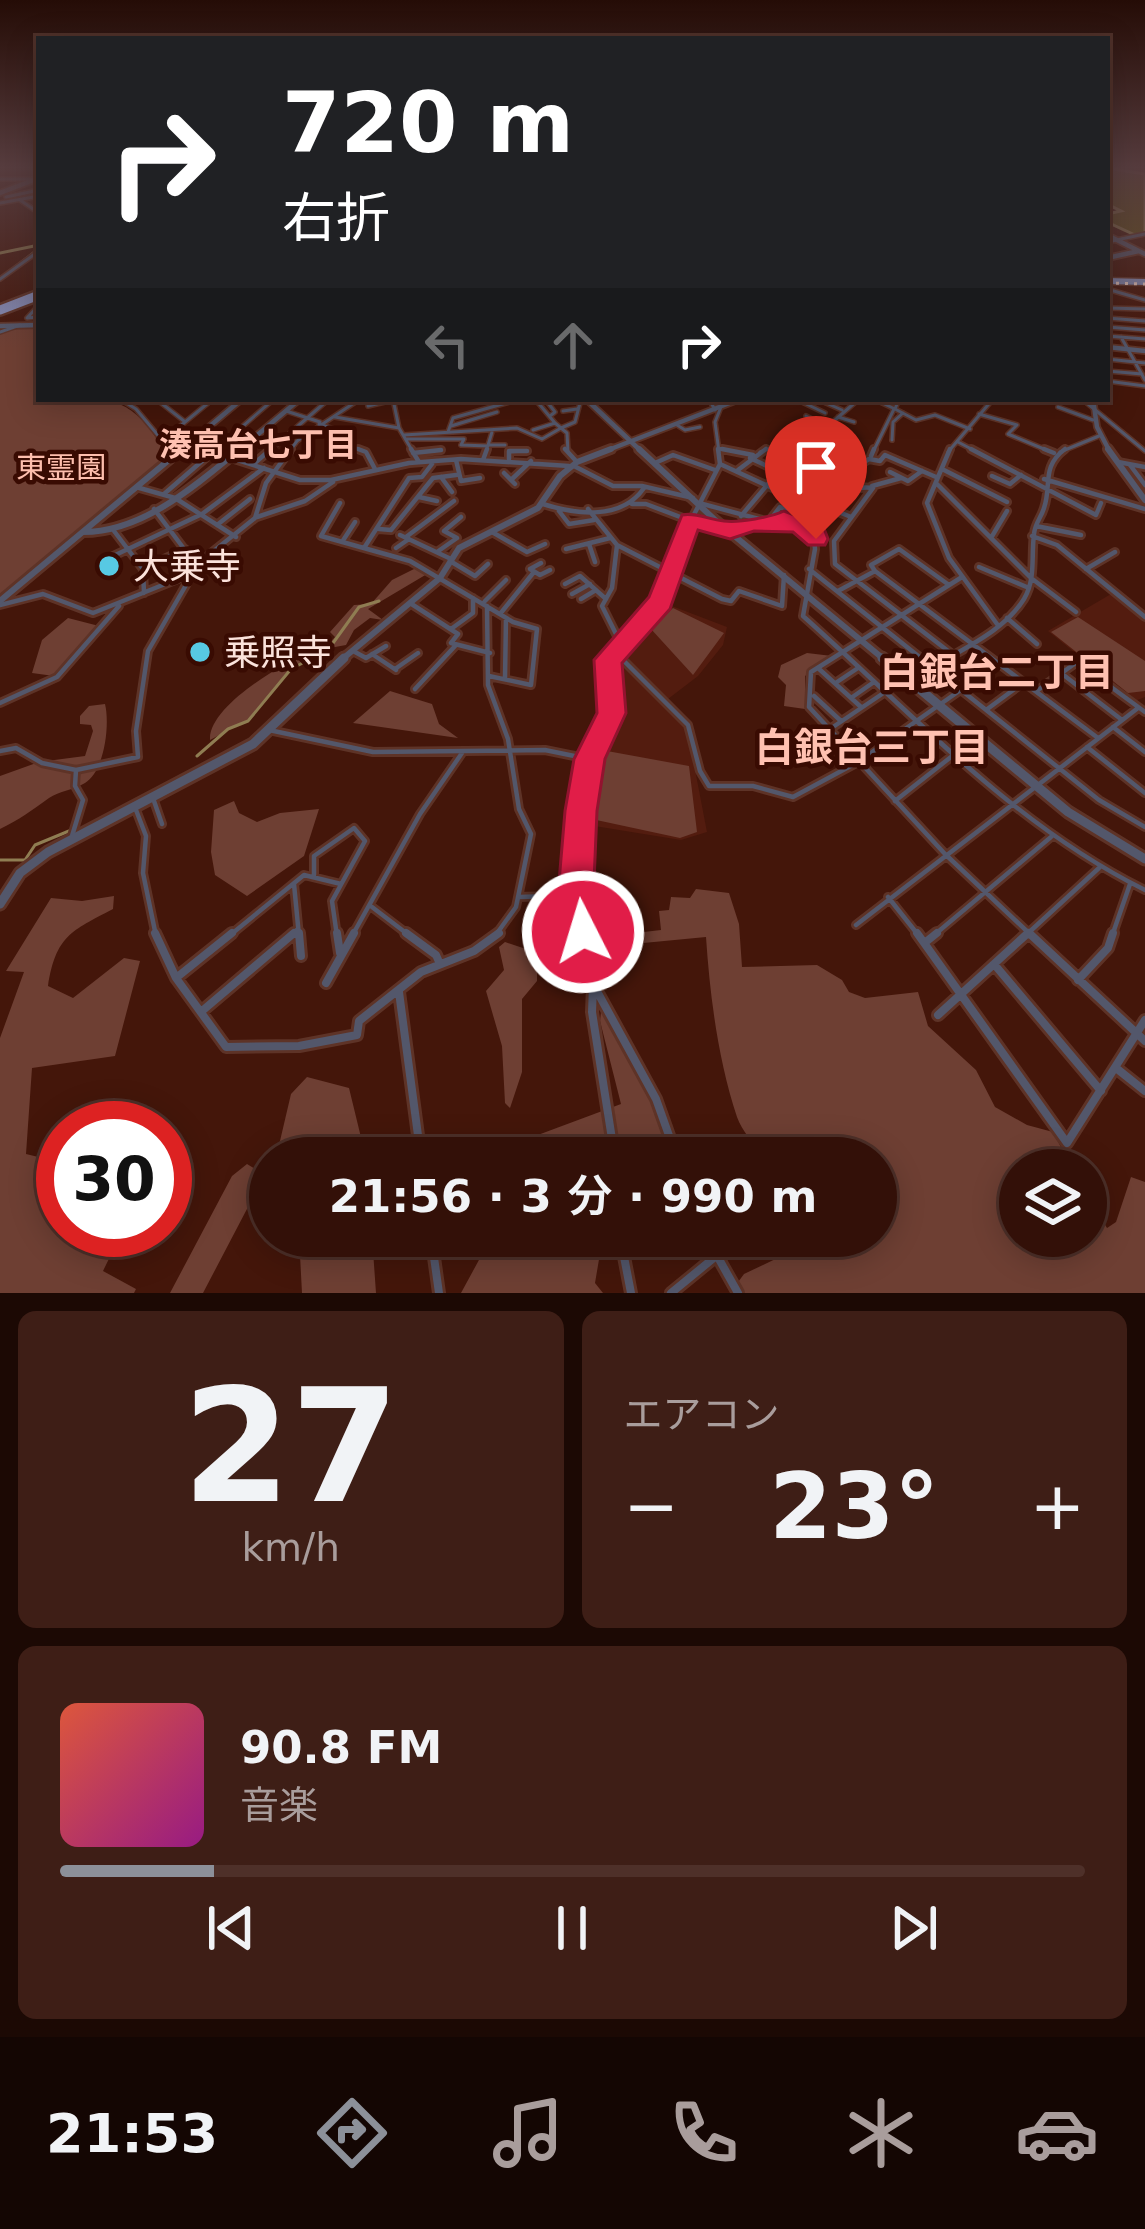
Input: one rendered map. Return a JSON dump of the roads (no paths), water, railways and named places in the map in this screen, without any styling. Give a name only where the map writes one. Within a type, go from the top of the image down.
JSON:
[{"type":"highway","points":[[0,310],[36,300]]},
{"type":"highway","points":[[0,310],[36,300]]},
{"type":"main road","points":[[1110,285],[1144,282]]},
{"type":"street","points":[[1110,239],[1145,234]]},
{"type":"street","points":[[1110,239],[1142,252]]},
{"type":"street","points":[[0,279],[36,252]]},
{"type":"street","points":[[1110,257],[1142,252]]},
{"type":"street","points":[[1110,286],[1144,298]]},
{"type":"street","points":[[1110,308],[1145,310]]},
{"type":"street","points":[[1110,317],[1145,321]]},
{"type":"street","points":[[0,329],[36,322]]},
{"type":"street","points":[[1110,326],[1145,330]]},
{"type":"street","points":[[1137,329],[1144,339]]},
{"type":"street","points":[[1110,336],[1144,339]]},
{"type":"street","points":[[1120,337],[1144,380]]},
{"type":"street","points":[[1110,347],[1145,351]]},
{"type":"street","points":[[1110,359],[1145,363]]},
{"type":"street","points":[[1110,372],[1144,380]]},
{"type":"street","points":[[1110,381],[1144,380]]},
{"type":"street","points":[[125,402],[175,455]]},
{"type":"street","points":[[160,402],[185,422]]},
{"type":"street","points":[[161,441],[210,402]]},
{"type":"street","points":[[0,603],[238,402]]},
{"type":"street","points":[[164,494],[271,402]]},
{"type":"street","points":[[82,531],[96,535],[114,530],[176,498],[296,402]]},
{"type":"street","points":[[254,464],[326,402]]},
{"type":"street","points":[[255,518],[273,471],[297,441],[355,402]]},
{"type":"street","points":[[368,406],[385,402]]},
{"type":"street","points":[[394,402],[400,428],[419,462]]},
{"type":"street","points":[[405,437],[449,429],[513,402]]},
{"type":"street","points":[[518,402],[518,410]]},
{"type":"street","points":[[538,402],[567,433],[565,448],[574,465]]},
{"type":"street","points":[[547,402],[555,412],[548,416]]},
{"type":"street","points":[[449,429],[528,430],[542,439],[574,422],[582,402]]},
{"type":"street","points":[[587,402],[728,530],[1084,825],[1145,859]]},
{"type":"street","points":[[712,402],[718,409]]},
{"type":"street","points":[[0,904],[20,873],[72,838],[253,744],[352,650],[440,578],[459,548],[543,504],[574,465],[733,402]]},
{"type":"street","points":[[802,402],[825,413]]},
{"type":"street","points":[[824,402],[842,410]]},
{"type":"street","points":[[738,470],[752,456],[796,434],[832,426],[854,402]]},
{"type":"street","points":[[880,402],[916,420],[935,415],[970,429]]},
{"type":"street","points":[[784,519],[869,458],[887,414],[898,402]]},
{"type":"street","points":[[990,402],[949,449],[927,503],[962,578],[998,624]]},
{"type":"street","points":[[1070,413],[1079,402]]},
{"type":"street","points":[[1093,402],[1099,436],[1145,500]]},
{"type":"street","points":[[1093,402],[1145,451]]},
{"type":"street","points":[[1058,407],[1093,420]]},
{"type":"street","points":[[496,409],[502,430]]},
{"type":"street","points":[[563,411],[577,409]]},
{"type":"street","points":[[718,409],[714,416],[720,464]]},
{"type":"street","points":[[286,411],[345,437]]},
{"type":"street","points":[[892,440],[893,422],[903,413]]},
{"type":"street","points":[[979,414],[1017,424],[1008,434],[1055,454]]},
{"type":"street","points":[[333,416],[400,428]]},
{"type":"street","points":[[806,416],[832,426]]},
{"type":"street","points":[[838,417],[854,422]]},
{"type":"street","points":[[533,430],[555,423]]},
{"type":"street","points":[[677,425],[685,430],[700,427]]},
{"type":"street","points":[[819,431],[836,439]]},
{"type":"street","points":[[483,460],[492,432]]},
{"type":"street","points":[[796,434],[838,454]]},
{"type":"street","points":[[933,667],[1006,618],[1029,588],[1032,536],[1037,516],[1045,507],[1043,483],[1055,454],[1099,436]]},
{"type":"street","points":[[1135,442],[1145,436]]},
{"type":"street","points":[[405,437],[505,445]]},
{"type":"street","points":[[797,448],[809,440]]},
{"type":"street","points":[[958,442],[1043,483],[1145,509]]},
{"type":"street","points":[[188,444],[300,480],[338,479],[419,462],[509,459],[574,465],[614,486],[644,488],[697,502],[752,524]]},
{"type":"street","points":[[356,448],[367,452],[375,470]]},
{"type":"street","points":[[717,448],[752,456],[767,466]]},
{"type":"street","points":[[413,453],[441,450]]},
{"type":"street","points":[[509,459],[509,451],[527,451]]},
{"type":"street","points":[[817,470],[838,454],[852,452]]},
{"type":"street","points":[[869,458],[880,461],[885,454],[937,481],[1031,578],[1076,612]]},
{"type":"street","points":[[655,463],[674,455],[715,470]]},
{"type":"street","points":[[456,460],[461,482],[480,478]]},
{"type":"street","points":[[504,473],[513,482],[531,461]]},
{"type":"street","points":[[1118,462],[1145,467]]},
{"type":"street","points":[[364,548],[409,478],[422,477],[433,464]]},
{"type":"street","points":[[612,1137],[577,882],[590,759],[612,713],[607,667],[614,652],[661,602],[697,502],[720,464]]},
{"type":"street","points":[[720,464],[805,503]]},
{"type":"street","points":[[1130,465],[1145,485]]},
{"type":"street","points":[[109,558],[202,514],[264,468]]},
{"type":"street","points":[[944,470],[1007,502]]},
{"type":"street","points":[[890,472],[910,481],[922,471]]},
{"type":"street","points":[[376,528],[391,530],[433,478],[456,475]]},
{"type":"street","points":[[992,476],[1010,484],[1021,475]]},
{"type":"street","points":[[440,477],[452,492]]},
{"type":"street","points":[[901,478],[856,486],[839,496],[813,526],[816,545],[802,590],[803,616],[1052,836],[1099,868],[1145,890]]},
{"type":"street","points":[[0,603],[43,595],[85,612],[119,606],[197,566],[255,518],[304,501],[338,479]]},
{"type":"street","points":[[778,489],[794,479]]},
{"type":"street","points":[[1043,483],[1096,515],[1101,502]]},
{"type":"street","points":[[741,516],[768,484]]},
{"type":"street","points":[[136,487],[176,498],[236,537]]},
{"type":"street","points":[[870,487],[833,548],[835,564],[952,654]]},
{"type":"street","points":[[632,504],[644,488]]},
{"type":"street","points":[[822,488],[839,496]]},
{"type":"street","points":[[232,492],[259,502]]},
{"type":"street","points":[[419,496],[437,501]]},
{"type":"street","points":[[218,525],[250,500]]},
{"type":"street","points":[[396,548],[454,501]]},
{"type":"street","points":[[340,503],[319,534],[410,561],[503,616],[537,629],[531,685],[489,676]]},
{"type":"street","points":[[543,504],[559,511],[646,504],[717,531],[752,524],[785,526],[784,519]]},
{"type":"street","points":[[766,525],[780,507],[791,512]]},
{"type":"street","points":[[827,508],[851,517]]},
{"type":"street","points":[[154,509],[197,566]]},
{"type":"street","points":[[588,509],[617,545],[671,576],[731,601],[739,591],[782,606],[784,575]]},
{"type":"street","points":[[559,511],[569,524],[594,520]]},
{"type":"street","points":[[991,538],[1007,511]]},
{"type":"street","points":[[406,512],[419,515]]},
{"type":"street","points":[[437,552],[457,538],[444,531],[464,519],[460,517]]},
{"type":"street","points":[[784,519],[814,532]]},
{"type":"street","points":[[342,542],[355,522]]},
{"type":"street","points":[[1036,526],[1081,535]]},
{"type":"street","points":[[114,530],[143,569],[144,596]]},
{"type":"street","points":[[492,532],[527,552],[545,544]]},
{"type":"street","points":[[1032,536],[1057,544],[1145,616]]},
{"type":"street","points":[[405,537],[475,576],[488,564]]},
{"type":"street","points":[[566,549],[610,538]]},
{"type":"street","points":[[589,544],[596,562]]},
{"type":"street","points":[[617,545],[612,588],[603,611],[621,644]]},
{"type":"street","points":[[816,545],[833,548]]},
{"type":"street","points":[[143,569],[185,549]]},
{"type":"street","points":[[950,586],[899,549],[871,565],[1098,738]]},
{"type":"street","points":[[1086,569],[1115,552]]},
{"type":"street","points":[[541,563],[530,568],[539,575],[550,570]]},
{"type":"street","points":[[0,752],[16,748],[42,764],[76,770],[138,757],[136,731],[148,651],[197,566]]},
{"type":"street","points":[[980,567],[1029,588]]},
{"type":"street","points":[[809,569],[1058,768],[1145,827]]},
{"type":"street","points":[[982,578],[989,570]]},
{"type":"street","points":[[838,591],[875,571]]},
{"type":"street","points":[[505,679],[503,616],[534,572]]},
{"type":"street","points":[[565,584],[580,576],[606,599]]},
{"type":"street","points":[[962,578],[818,668],[808,678],[808,704],[945,854],[1145,1041]]},
{"type":"street","points":[[134,804],[146,836],[143,873],[157,940],[176,978],[226,1047],[299,1046],[357,1034],[359,1021],[399,992],[440,964],[474,952],[504,929],[519,897],[520,870],[531,834],[519,809],[489,676],[485,604],[506,580]]},
{"type":"street","points":[[572,594],[590,584]]},
{"type":"street","points":[[581,599],[596,590]]},
{"type":"street","points":[[452,629],[473,613],[472,597]]},
{"type":"street","points":[[410,603],[458,634],[449,642],[490,652]]},
{"type":"street","points":[[0,704],[57,676],[119,606]]},
{"type":"street","points":[[392,618],[405,626]]},
{"type":"street","points":[[1006,618],[1037,644]]},
{"type":"street","points":[[416,688],[457,645]]},
{"type":"street","points":[[352,650],[364,658],[386,646]]},
{"type":"street","points":[[614,652],[688,725],[695,739],[698,772],[709,785],[753,786],[793,796],[858,762],[999,663]]},
{"type":"street","points":[[372,654],[396,669],[418,653]]},
{"type":"street","points":[[1036,691],[1077,662],[1139,708]]},
{"type":"street","points":[[818,668],[861,707]]},
{"type":"street","points":[[835,683],[857,668]]},
{"type":"street","points":[[1061,673],[1122,720]]},
{"type":"street","points":[[851,698],[874,682]]},
{"type":"street","points":[[986,710],[1024,682]]},
{"type":"street","points":[[828,730],[885,692]]},
{"type":"street","points":[[814,696],[841,721]]},
{"type":"street","points":[[856,925],[1145,699]]},
{"type":"street","points":[[1113,727],[1145,752]]},
{"type":"street","points":[[269,730],[328,749],[461,753],[542,746],[590,759]]},
{"type":"street","points":[[1087,747],[1145,793]]},
{"type":"street","points":[[326,983],[419,814],[461,753]]},
{"type":"street","points":[[895,801],[956,753]]},
{"type":"street","points":[[72,838],[83,800],[75,785],[76,770]]},
{"type":"street","points":[[153,795],[162,824]]},
{"type":"street","points":[[314,875],[314,856],[354,827],[365,841],[331,906],[340,953]]},
{"type":"street","points":[[927,941],[1052,836]]},
{"type":"street","points":[[938,1015],[1099,868]]},
{"type":"street","points":[[176,978],[304,875],[341,884]]},
{"type":"street","points":[[519,897],[553,896],[569,882],[577,882]]},
{"type":"street","points":[[294,883],[301,956]]},
{"type":"street","points":[[1078,980],[1108,949],[1130,884]]},
{"type":"street","points":[[888,897],[927,941],[959,995],[1067,1143],[1145,1019]]},
{"type":"street","points":[[370,905],[436,955],[440,964]]},
{"type":"street","points":[[201,1012],[298,929]]},
{"type":"street","points":[[994,964],[1102,1091]]},
{"type":"street","points":[[593,984],[656,1099],[670,1137]]},
{"type":"street","points":[[399,992],[418,1137]]},
{"type":"street","points":[[1116,1067],[1145,1091]]},
{"type":"street","points":[[434,1257],[439,1293]]},
{"type":"street","points":[[624,1257],[631,1293]]},
{"type":"street","points":[[671,1293],[715,1257],[738,1293]]},
{"type":"waterway","points":[[0,253],[36,246]]},
{"type":"waterway","points":[[6,274],[36,251]]},
{"type":"waterway","points":[[197,756],[228,729],[248,721],[291,669],[328,650],[359,607],[379,601]]},
{"type":"waterway","points":[[0,860],[25,860],[35,845],[69,831]]},
{"type":"railway","points":[[1110,283],[1145,284]]},
{"type":"place","name":"大乗寺","points":[[109,566]]},
{"type":"place","name":"乗照寺","points":[[200,652]]},
{"type":"district","name":"湊高台七丁目","points":[[258,444]]},
{"type":"district","name":"白銀台二丁目","points":[[997,672]]},
{"type":"district","name":"白銀台三丁目","points":[[872,747]]},
{"type":"park label","name":"東霊園","points":[[61,468]]}]
